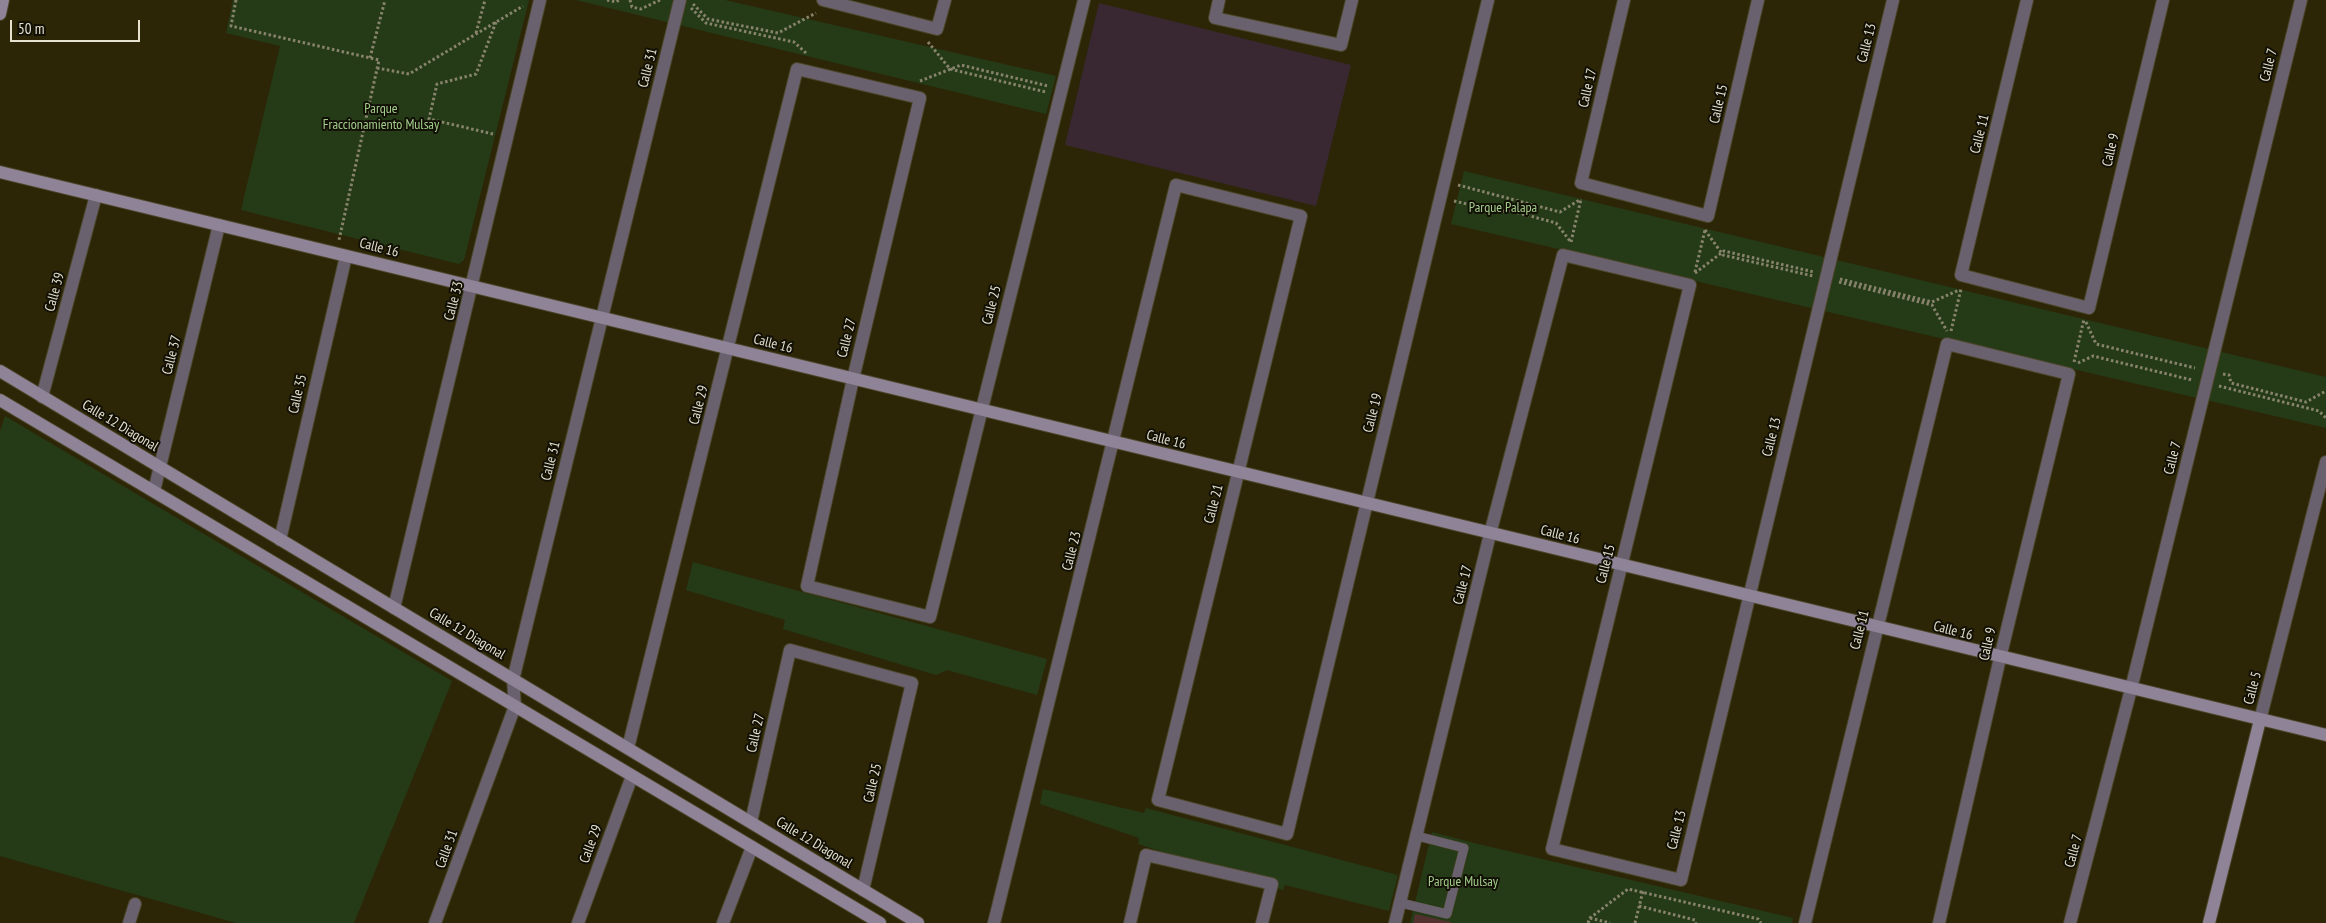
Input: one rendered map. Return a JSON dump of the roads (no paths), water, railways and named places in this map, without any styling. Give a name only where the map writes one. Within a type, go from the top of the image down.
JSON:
[{"type":"street","points":[[0,14],[3,0]]},
{"type":"street","name":"Calle 33","points":[[394,608],[473,286],[540,0]]},
{"type":"street","points":[[823,0],[937,29],[945,0]]},
{"type":"street","name":"Calle 25","points":[[930,617],[1084,0]]},
{"type":"street","points":[[1219,0],[1215,18],[1341,45],[1352,0]]},
{"type":"street","name":"Calle 19","points":[[1287,834],[1488,0]]},
{"type":"street","name":"Calle 17","points":[[1624,0],[1581,183],[1708,216]]},
{"type":"street","name":"Calle 15","points":[[1708,216],[1758,0]]},
{"type":"street","name":"Calle 13","points":[[1681,880],[1893,0]]},
{"type":"street","name":"Calle 11","points":[[2027,0],[1961,275],[2087,313]]},
{"type":"street","name":"Calle 9","points":[[2087,313],[2162,0]]},
{"type":"street","name":"Calle 7","points":[[2070,923],[2131,689],[2301,0]]},
{"type":"street","name":"Calle 31","points":[[435,923],[515,706],[513,680],[602,318],[685,2]]},
{"type":"street","name":"Calle 27","points":[[797,69],[920,98],[853,379],[807,586],[930,617]]},
{"type":"street","name":"Calle 29","points":[[628,748],[729,349],[797,69]]},
{"type":"street","name":"Calle 16","points":[[0,172],[2000,658],[2326,735]]},
{"type":"street","name":"Calle 21","points":[[1176,185],[1301,216],[1236,472],[1158,800],[1287,834]]},
{"type":"street","name":"Calle 23","points":[[994,923],[1176,185]]},
{"type":"street","name":"Calle 39","points":[[42,397],[96,195]]},
{"type":"street","name":"Calle 37","points":[[154,491],[219,225]]},
{"type":"street","name":"Calle 17","points":[[1395,923],[1490,534],[1563,255],[1690,285]]},
{"type":"street","name":"Calle 35","points":[[280,540],[346,256]]},
{"type":"street","name":"Calle 15","points":[[1681,880],[1552,849],[1690,285]]},
{"type":"street","name":"Calle 11","points":[[1805,923],[1876,627],[1948,340]]},
{"type":"street","name":"Calle 9","points":[[1939,923],[2000,658],[2071,369],[1948,340]]},
{"type":"street","name":"Calle 12 Diagonal","points":[[0,371],[918,923]]},
{"type":"street","points":[[0,400],[752,847],[864,919],[880,923]]},
{"type":"street","name":"Calle 5","points":[[2209,923],[2326,462]]},
{"type":"street","name":"Calle 25","points":[[790,650],[912,683],[863,890]]},
{"type":"street","name":"Calle 27","points":[[751,822],[790,650]]},
{"type":"street","name":"Calle 29","points":[[578,923],[632,776]]},
{"type":"street","points":[[722,923],[752,847]]},
{"type":"street","points":[[1130,923],[1146,855],[1272,884],[1262,923]]},
{"type":"street","points":[[129,923],[135,904]]},
{"type":"lane","points":[[1401,902],[1447,914],[1464,848],[1417,836]]},
{"type":"park label","name":"Parque Fraccionamiento Mulsay","points":[[381,118]]},
{"type":"park label","name":"Parque Palapa","points":[[1503,208]]},
{"type":"park label","name":"Parque Mulsay","points":[[1463,882]]}]
